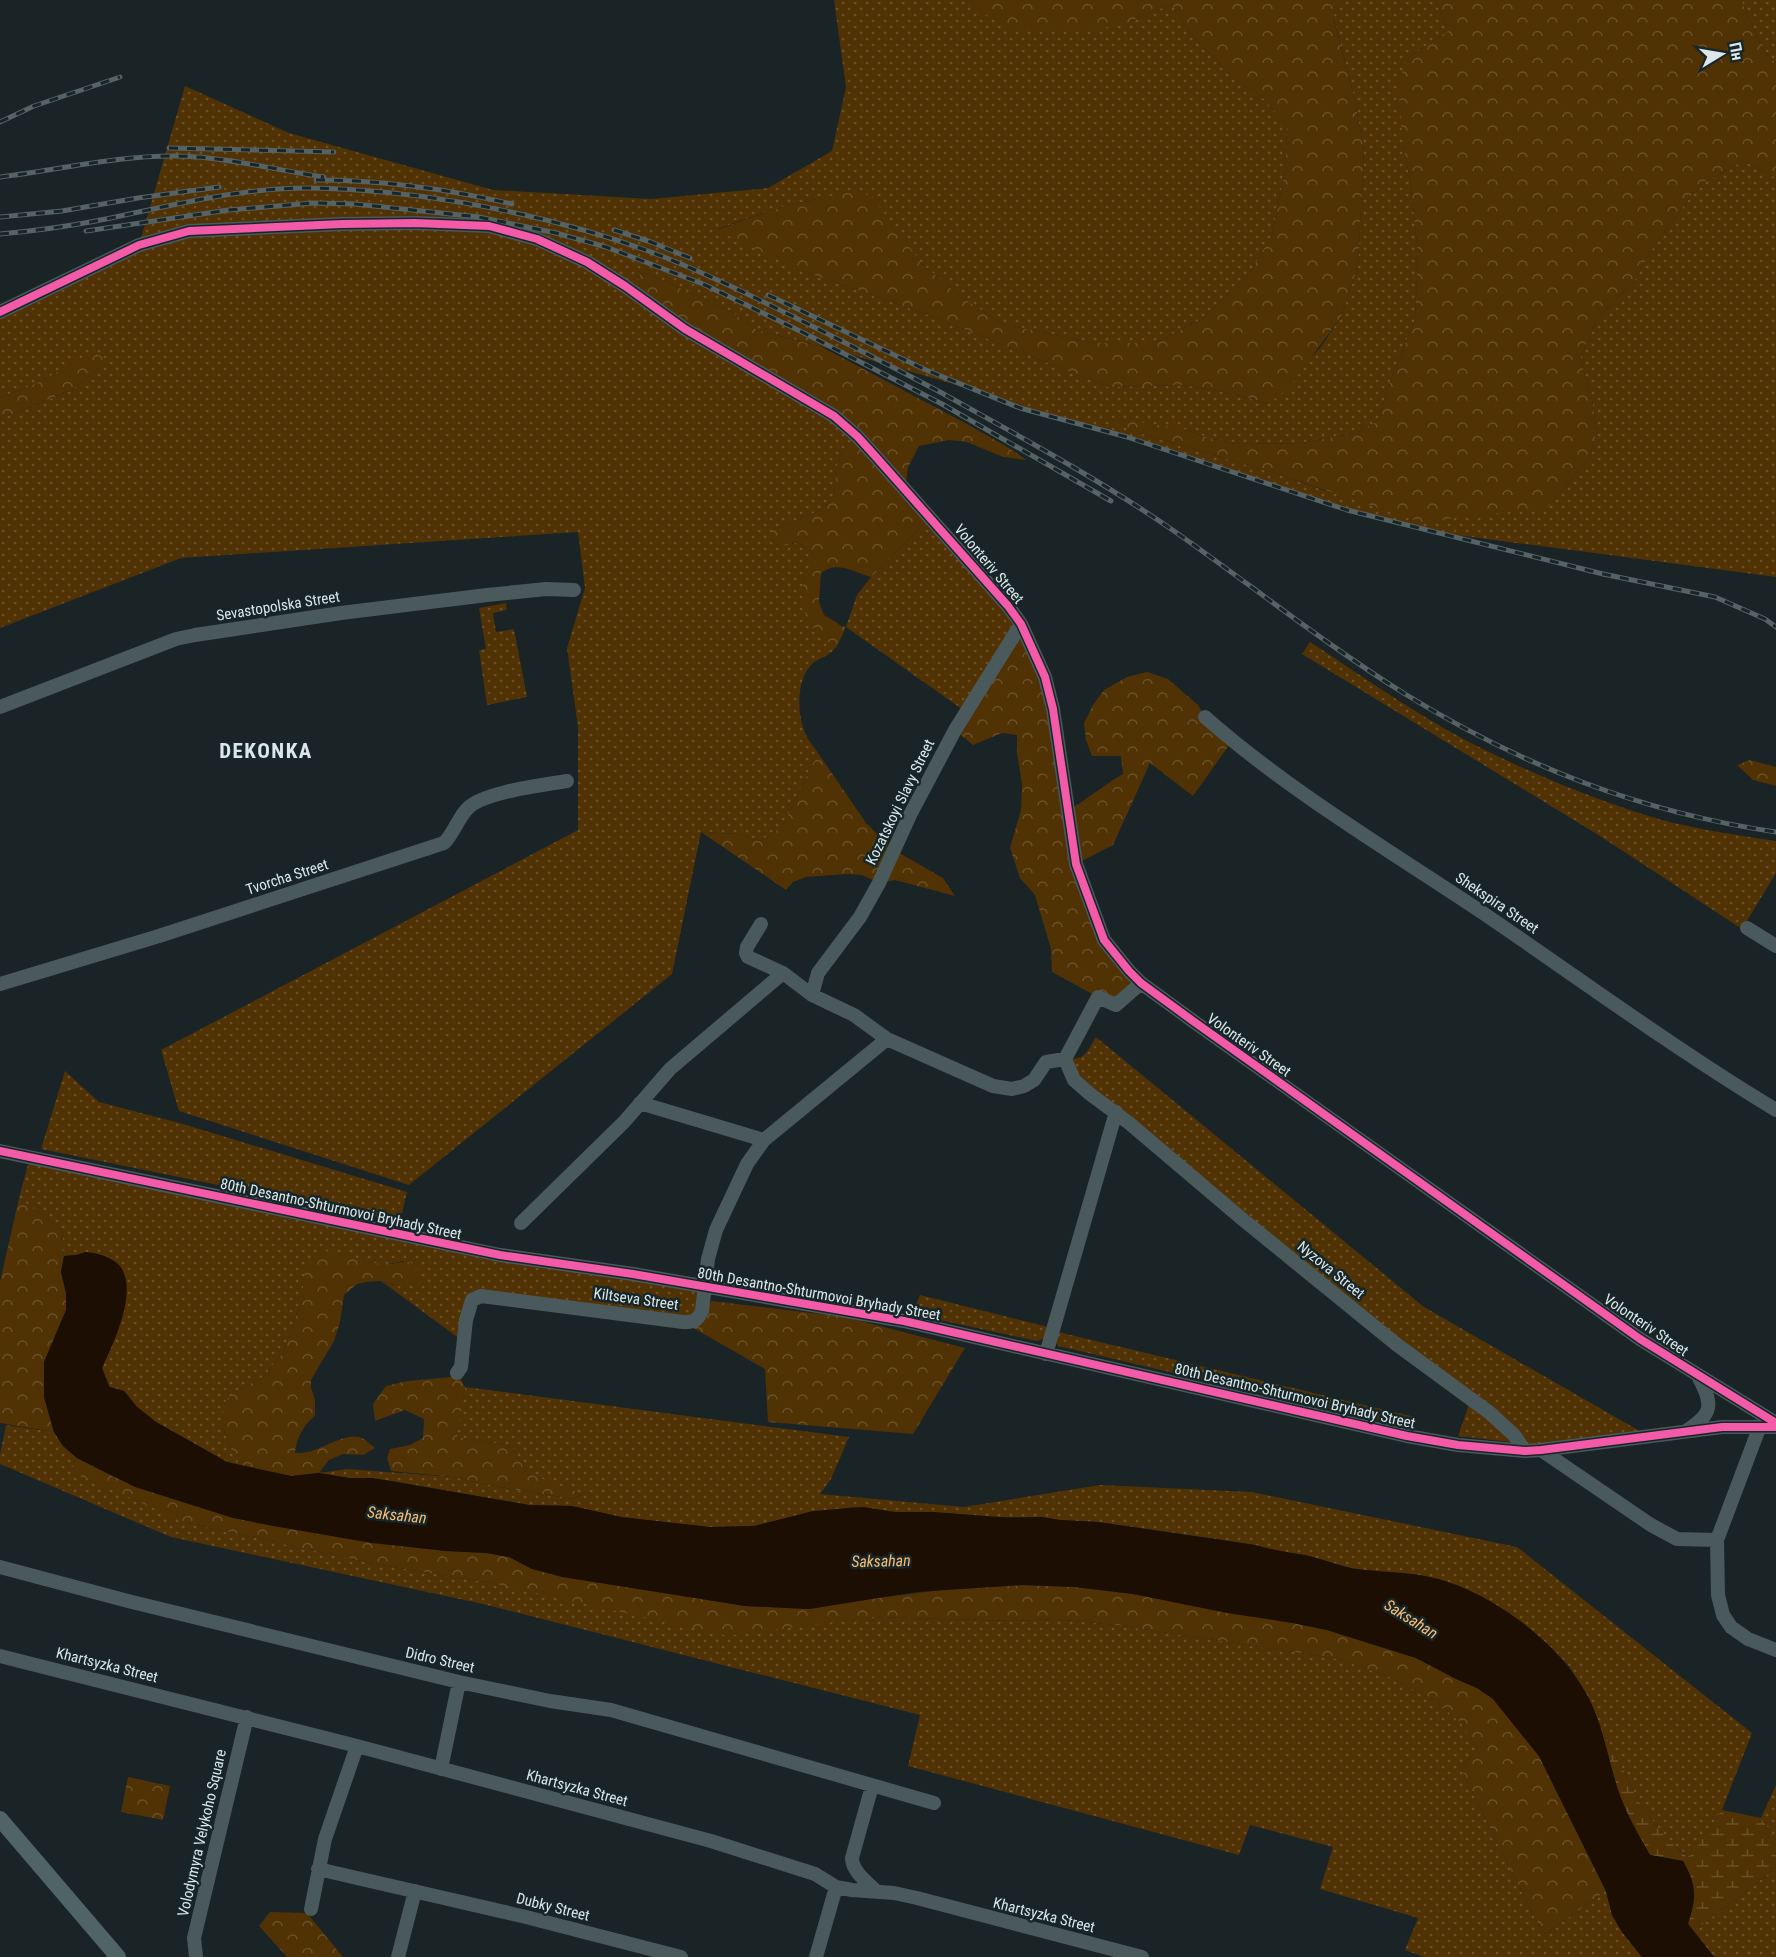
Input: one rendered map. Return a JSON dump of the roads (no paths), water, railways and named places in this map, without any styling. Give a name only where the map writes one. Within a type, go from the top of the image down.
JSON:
[{"type":"main road","points":[[0,1819],[118,1957]]},
{"type":"street","name":"Volonteriv Street","points":[[0,312],[139,245],[189,231],[342,224],[416,223],[489,226],[537,238],[587,262],[626,286],[684,329],[834,416],[858,437],[931,517],[995,590],[1021,624],[1045,677],[1053,710],[1076,864],[1104,940],[1129,972],[1202,1028],[1640,1339],[1776,1425]]},
{"type":"street","name":"Sevastopolska Street","points":[[0,707],[176,639],[195,635],[341,613],[487,595],[546,589],[574,590]]},
{"type":"street","name":"Kozatskoyi Slavy Street","points":[[812,995],[818,974],[860,917],[879,883],[910,815],[955,730],[1021,624]]},
{"type":"street","name":"Shekspira Street","points":[[1205,717],[1232,741],[1305,795],[1494,920],[1715,1073],[1776,1110]]},
{"type":"street","name":"Tvorcha Street","points":[[0,984],[159,936],[444,843],[451,836],[468,807],[484,797],[567,781]]},
{"type":"street","points":[[761,924],[747,947],[746,953],[755,962],[783,973],[812,995],[854,1015],[887,1039],[1002,1089],[1024,1086],[1034,1080],[1046,1062],[1065,1059],[1098,998],[1116,1005],[1141,983]]},
{"type":"street","points":[[1747,928],[1776,946]]},
{"type":"street","points":[[521,1223],[624,1122],[670,1069],[783,973]]},
{"type":"street","name":"Kiltseva Street","points":[[457,1373],[461,1367],[468,1310],[472,1300],[481,1296],[683,1322],[694,1322],[699,1319],[708,1259],[716,1230],[747,1164],[764,1140],[887,1039]]},
{"type":"street","name":"Nyzova Street","points":[[1065,1059],[1074,1080],[1090,1094],[1116,1112],[1241,1218],[1387,1336],[1490,1413],[1514,1435],[1525,1450]]},
{"type":"street","points":[[640,1103],[764,1140]]},
{"type":"street","points":[[1046,1354],[1116,1112]]},
{"type":"street","name":"80th Desantno-Shturmovoi Bryhady Street","points":[[0,1151],[500,1255],[633,1274],[904,1321],[1407,1436],[1458,1445],[1541,1450],[1722,1427],[1776,1425]]},
{"type":"street","points":[[1682,1433],[1701,1421],[1708,1408],[1708,1395],[1698,1377]]},
{"type":"street","points":[[1760,1426],[1717,1540],[1718,1596],[1723,1615],[1731,1627],[1748,1639],[1776,1650]]},
{"type":"street","points":[[1541,1450],[1651,1525],[1677,1539],[1717,1540]]},
{"type":"street","name":"Didro Street","points":[[0,1567],[128,1601],[459,1682],[550,1701],[611,1710],[934,1803]]},
{"type":"street","name":"Khartsyzka Street","points":[[0,1656],[247,1717],[711,1841],[815,1874],[836,1887],[917,1898],[1142,1957]]},
{"type":"street","points":[[441,1769],[459,1682]]},
{"type":"street","name":"Volodymyra Velykoho Square","points":[[196,1957],[194,1938],[247,1717]]},
{"type":"street","points":[[311,1909],[325,1839],[357,1746]]},
{"type":"street","points":[[872,1786],[852,1864],[876,1891]]},
{"type":"street","name":"Dubky Street","points":[[318,1869],[681,1957]]},
{"type":"street","points":[[816,1957],[836,1887]]},
{"type":"street","points":[[398,1957],[415,1891]]},
{"type":"water","name":"Saksahan","points":[[86,1252],[113,1260],[120,1266],[125,1277],[126,1303],[118,1332],[102,1368],[109,1387],[124,1391],[137,1407],[156,1422],[227,1462],[291,1476],[319,1473],[349,1478],[373,1478],[529,1505],[572,1506],[621,1517],[709,1527],[754,1526],[813,1511],[863,1507],[895,1512],[932,1512],[1012,1518],[1041,1517],[1098,1522],[1255,1545],[1311,1556],[1350,1568],[1412,1574],[1453,1584],[1500,1607],[1522,1622],[1543,1640],[1577,1678],[1598,1721],[1621,1799],[1650,1855],[1683,1861],[1688,1870],[1694,1892],[1688,1924],[1714,1957],[1642,1957],[1612,1915],[1606,1891],[1539,1756],[1493,1699],[1477,1688],[1416,1658],[1327,1630],[1133,1594],[1075,1587],[1023,1585],[916,1592],[809,1609],[745,1606],[562,1577],[532,1569],[509,1557],[487,1553],[372,1543],[273,1526],[233,1518],[135,1487],[77,1458],[63,1446],[54,1432],[44,1397],[44,1362],[66,1310],[66,1293],[61,1272],[64,1256]]},
{"type":"railway","points":[[0,122],[34,106],[120,77]]},
{"type":"railway","points":[[169,148],[334,152]]},
{"type":"railway","points":[[0,177],[111,160],[156,156],[233,161],[324,177]]},
{"type":"railway","points":[[316,180],[415,186],[512,204]]},
{"type":"railway","points":[[0,217],[62,211],[219,187]]},
{"type":"railway","points":[[0,234],[84,223],[175,204],[254,191],[308,188],[393,193],[482,206],[526,215],[611,238],[687,266],[757,299],[922,382],[1029,442],[1146,512],[1375,675],[1449,720],[1493,743],[1583,783],[1630,799],[1677,812],[1776,832]]},
{"type":"railway","points":[[86,231],[229,210],[313,203],[355,204],[479,217],[556,233],[606,247],[703,284],[942,404],[1111,501]]},
{"type":"railway","points":[[614,230],[690,258]]},
{"type":"railway","points":[[768,295],[926,370],[1020,408],[1127,437],[1347,510],[1603,574],[1715,597],[1765,619],[1776,627]]},
{"type":"district","name":"DEKONKA","points":[[266,751]]}]
